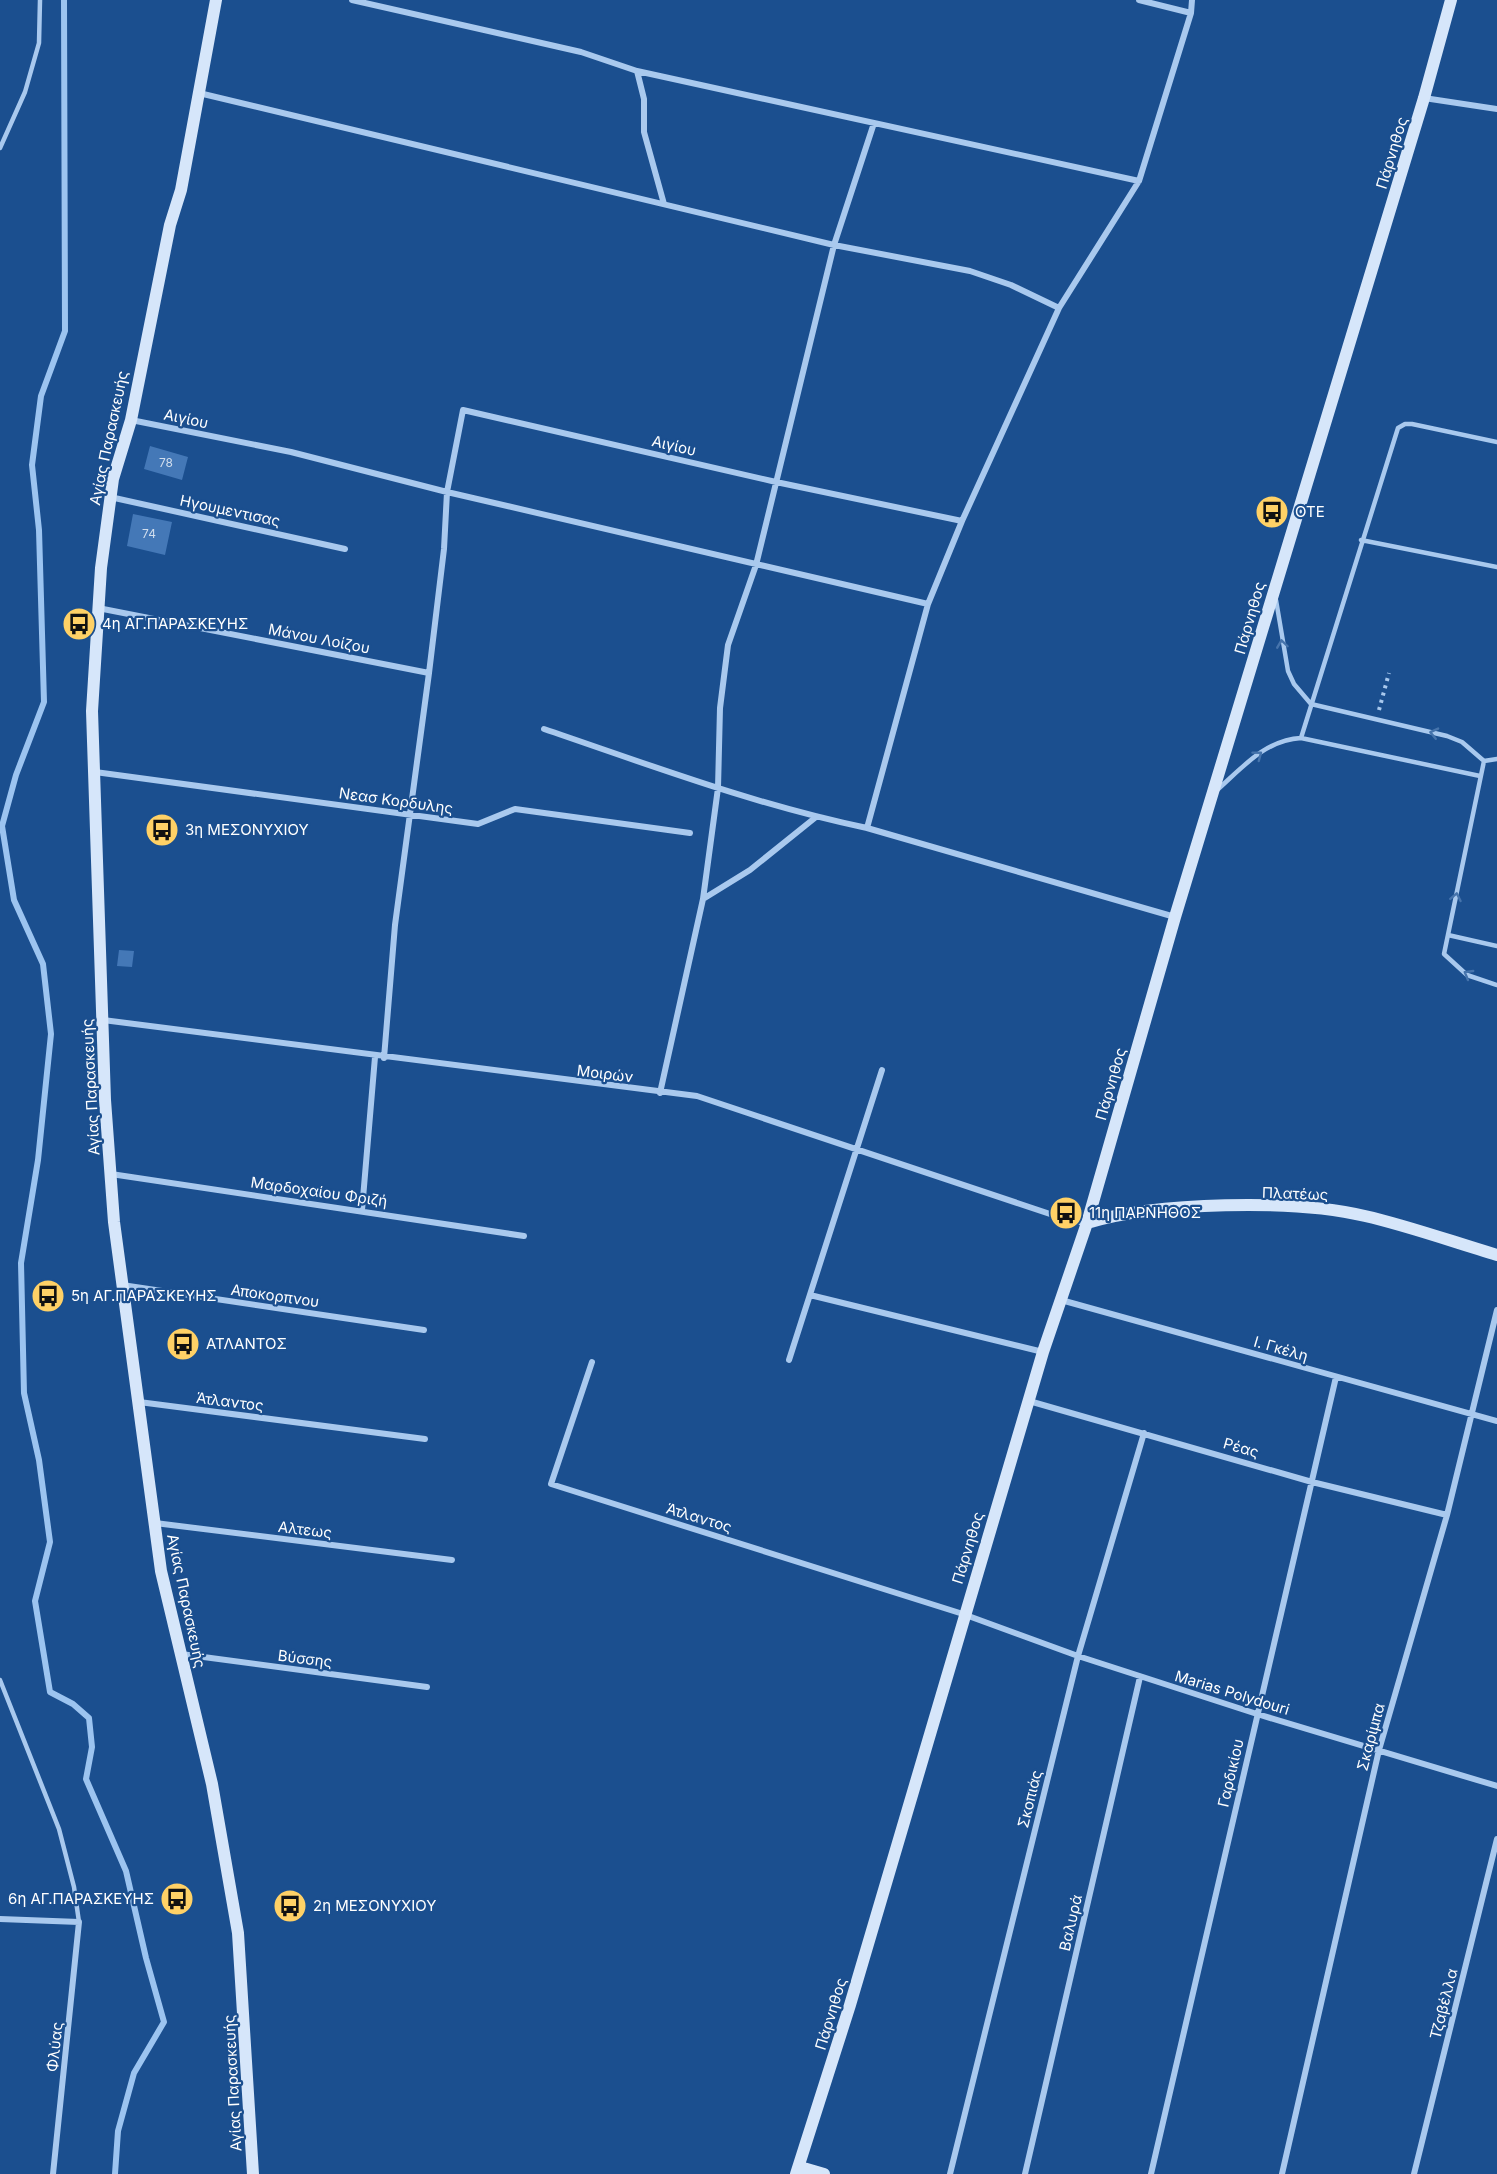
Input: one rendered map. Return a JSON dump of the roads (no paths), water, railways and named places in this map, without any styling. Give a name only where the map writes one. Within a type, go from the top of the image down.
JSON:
[{"type":"street","name":"Αγίας Παρασκευής","points":[[216,0],[181,190],[170,225],[131,420],[110,497],[98,608],[92,711],[110,1173],[122,1285],[161,1571],[212,1784],[238,1932],[253,2174]]},
{"type":"street","points":[[352,0],[580,52],[637,71],[1139,181]]},
{"type":"street","points":[[1139,0],[1191,13]]},
{"type":"street","points":[[867,828],[928,604],[962,520],[1059,308],[1139,181],[1191,13],[1192,0]]},
{"type":"street","name":"Πάρνηθος","points":[[798,2172],[1042,1352],[1087,1223],[1175,917],[1424,98],[1450,0]]},
{"type":"street","points":[[637,71],[644,99],[644,132],[663,204]]},
{"type":"street","points":[[199,93],[834,245],[970,271],[1011,285],[1059,308]]},
{"type":"street","points":[[1424,98],[1497,109]]},
{"type":"street","points":[[660,1093],[703,899],[718,788],[720,708],[728,645],[756,565],[834,245],[874,123]]},
{"type":"street","name":"Αιγίου","points":[[447,492],[463,410],[776,482],[962,520]]},
{"type":"street","name":"Αιγίου","points":[[131,420],[291,452],[447,492],[928,604]]},
{"type":"street","points":[[384,1058],[395,926],[412,815],[444,549],[447,492]]},
{"type":"street","name":"Ηγουμεντισας","points":[[110,497],[345,549]]},
{"type":"street","name":"Μάνου Λοίζου","points":[[98,608],[429,673]]},
{"type":"street","points":[[544,729],[718,788],[816,817],[867,828],[1175,917]]},
{"type":"street","name":"Νεασ Κορδυλης","points":[[95,772],[478,824],[515,809],[690,833]]},
{"type":"street","points":[[703,899],[750,870],[816,817]]},
{"type":"street","name":"Μοιρών","points":[[103,1020],[375,1057],[697,1096],[1071,1221],[1087,1223]]},
{"type":"street","points":[[362,1210],[375,1057]]},
{"type":"street","points":[[789,1360],[882,1070]]},
{"type":"street","name":"Μαρδοχαίου Φριζή","points":[[110,1173],[524,1236]]},
{"type":"street","name":"Πλατέως","points":[[1087,1223],[1144,1210],[1210,1207],[1318,1209],[1366,1216],[1497,1255]]},
{"type":"street","name":"Αποκορπνου","points":[[122,1285],[424,1330]]},
{"type":"street","points":[[810,1295],[1042,1352]]},
{"type":"street","name":"Ι. Γκέλη","points":[[1059,1299],[1497,1421]]},
{"type":"street","name":"Σκαρίμπα","points":[[1282,2174],[1379,1750],[1447,1515],[1497,1310]]},
{"type":"street","name":"Άτλαντος","points":[[592,1362],[551,1484],[963,1614]]},
{"type":"street","name":"Γαρδικίου","points":[[1151,2174],[1336,1377]]},
{"type":"street","name":"Ρέας","points":[[1029,1401],[1312,1482],[1447,1515]]},
{"type":"street","name":"Άτλαντος","points":[[139,1402],[425,1439]]},
{"type":"street","name":"Σκοπιάς","points":[[950,2174],[1078,1656],[1143,1433]]},
{"type":"street","name":"Αλτεως","points":[[155,1523],[452,1560]]},
{"type":"street","name":"Marias Polydouri","points":[[963,1614],[1140,1677],[1497,1786]]},
{"type":"street","name":"Βύσσης","points":[[181,1654],[427,1687]]},
{"type":"street","name":"Βαλυρά","points":[[1025,2174],[1140,1677]]},
{"type":"street","name":"Τζαβέλλα","points":[[1414,2174],[1497,1839]]},
{"type":"street","points":[[0,1919],[79,1922]]},
{"type":"street","name":"Φλύας","points":[[53,2174],[79,1922]]},
{"type":"street","points":[[798,2172],[824,2174]]},
{"type":"lane","points":[[0,148],[25,92],[39,43],[40,0]]},
{"type":"lane","points":[[1301,738],[1361,540],[1398,428],[1405,424],[1412,424],[1497,442]]},
{"type":"lane","points":[[1361,540],[1497,567]]},
{"type":"lane","points":[[1274,590],[1288,671],[1294,684],[1311,704],[1462,742],[1484,761],[1497,759]]},
{"type":"lane","points":[[1214,793],[1262,751],[1286,739],[1301,738],[1480,776]]},
{"type":"lane","points":[[1484,761],[1444,954],[1457,968],[1477,980],[1497,985]]},
{"type":"lane","points":[[1448,935],[1497,946]]},
{"type":"lane","points":[[0,1680],[59,1829],[74,1887],[79,1922]]},
{"type":"waterway","points":[[64,0],[65,331],[41,396],[32,465],[39,530],[44,702],[16,775],[2,826],[14,900],[43,964],[51,1034],[38,1160],[21,1263],[24,1393],[39,1460],[50,1542],[35,1601],[50,1692],[73,1704],[89,1718],[92,1747],[86,1779],[126,1871],[146,1958],[164,2022],[134,2073],[118,2131],[115,2174]]},
{"type":"place","name":"ΟΤΕ","points":[[1272,512]]},
{"type":"place","name":"4η ΑΓ.ΠΑΡΑΣΚΕΥΗΣ","points":[[79,624]]},
{"type":"place","name":"3η ΜΕΣΟΝΥΧΙΟΥ","points":[[162,830]]},
{"type":"place","name":"11η ΠΑΡΝΗΘΟΣ","points":[[1066,1213]]},
{"type":"place","name":"5η ΑΓ.ΠΑΡΑΣΚΕΥΗΣ","points":[[48,1296]]},
{"type":"place","name":"ΑΤΛΑΝΤΟΣ","points":[[183,1344]]},
{"type":"place","name":"6η ΑΓ.ΠΑΡΑΣΚΕΥΗΣ","points":[[177,1899]]},
{"type":"place","name":"2η ΜΕΣΟΝΥΧΙΟΥ","points":[[290,1906]]}]
